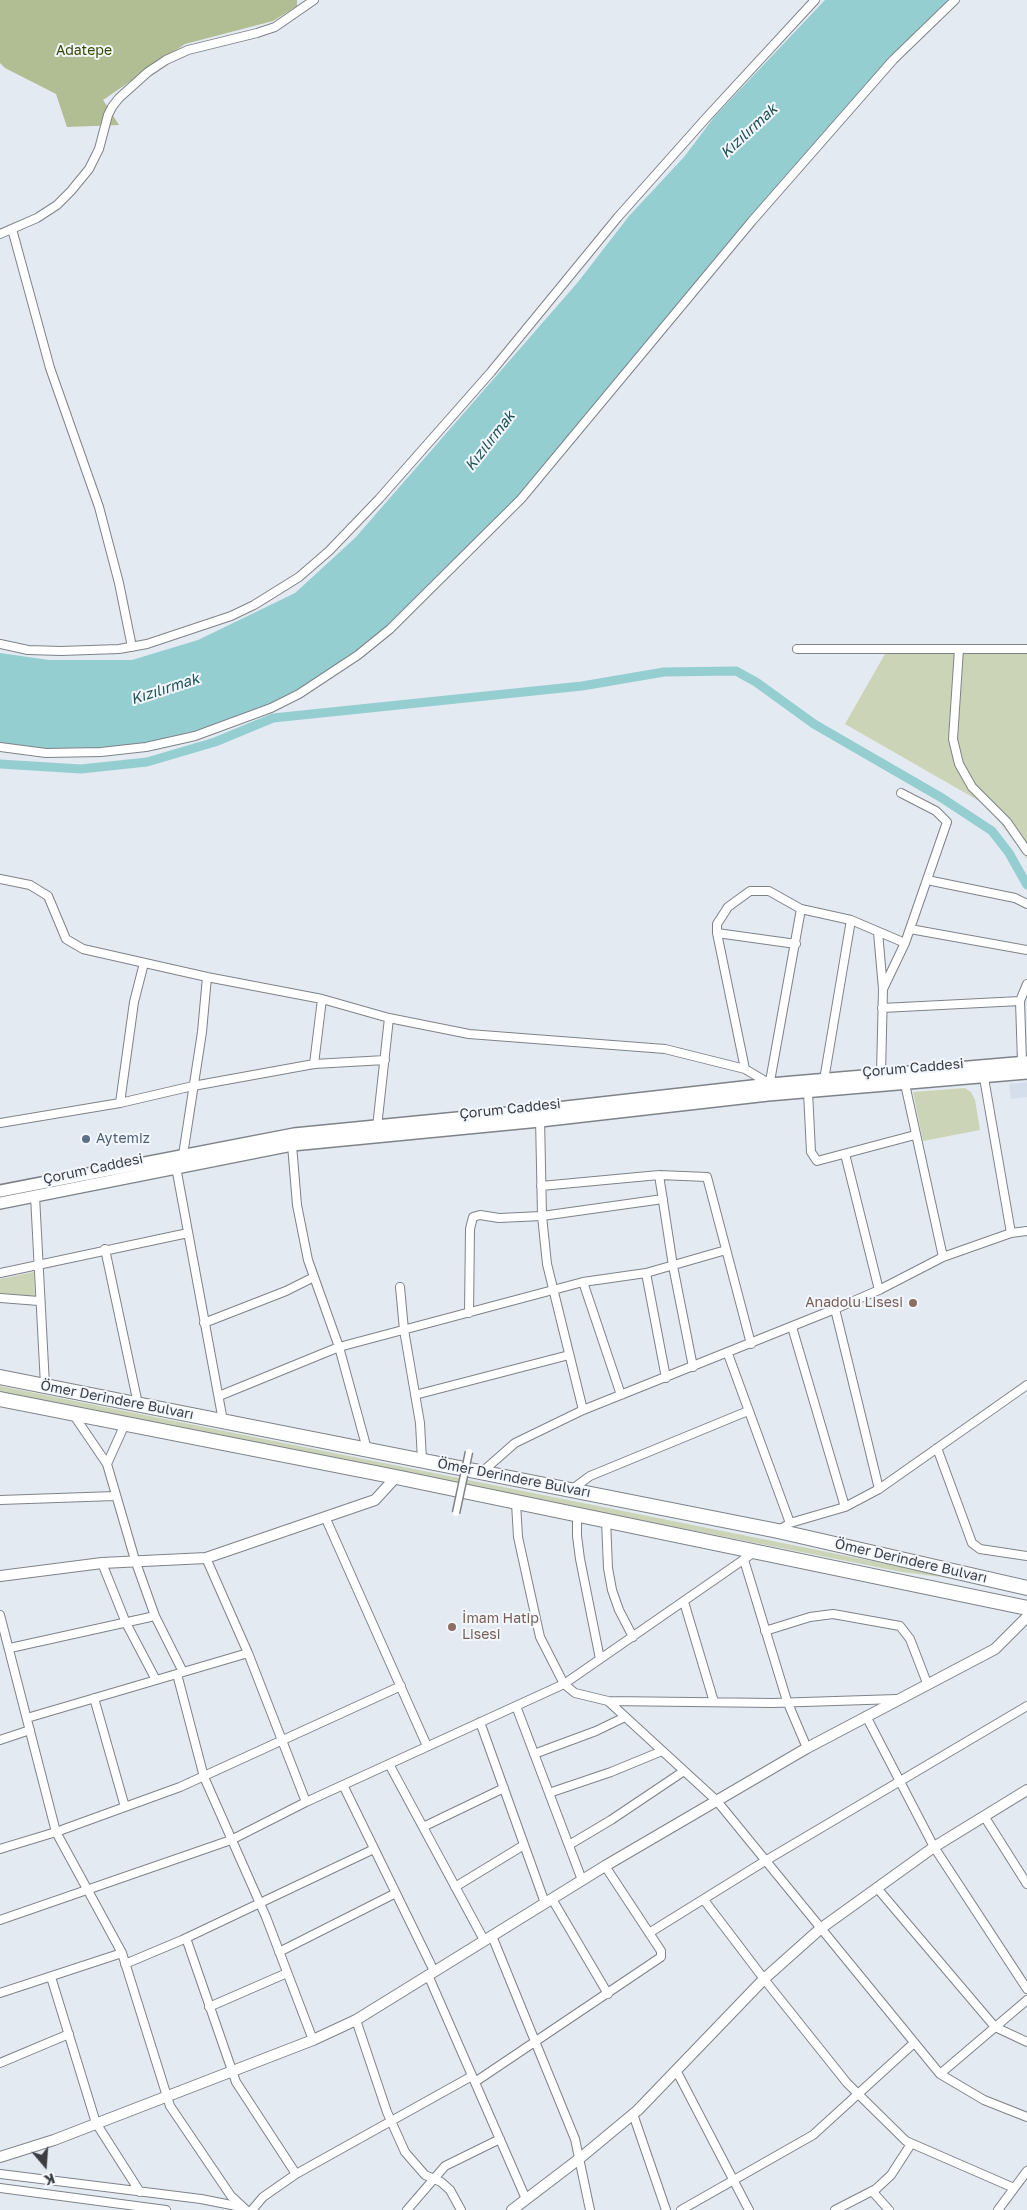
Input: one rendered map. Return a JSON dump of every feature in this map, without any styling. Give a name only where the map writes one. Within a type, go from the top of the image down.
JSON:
[{"type":"highway","name":"Ömer Derindere Bulvarı","points":[[0,1377],[778,1531],[1027,1588]]},
{"type":"highway","name":"Ömer Derindere Bulvarı","points":[[0,1399],[396,1477],[1027,1608]]},
{"type":"main road","name":"Çorum Caddesi","points":[[0,1203],[292,1145],[769,1089],[824,1080],[1025,1062]]},
{"type":"main road","name":"Çorum Caddesi","points":[[769,1089],[808,1092],[1027,1073]]},
{"type":"main road","name":"Çorum Caddesi","points":[[0,1191],[294,1134],[540,1116]]},
{"type":"street","points":[[0,234],[37,218],[57,205],[71,191],[89,169],[99,149],[112,107],[119,98],[148,72],[166,60],[188,50],[275,27],[314,0]]},
{"type":"street","points":[[0,644],[28,650],[61,651],[132,647],[197,629],[254,605],[298,577],[329,552],[379,499],[491,372],[618,217],[815,0]]},
{"type":"street","points":[[0,747],[46,752],[101,752],[146,747],[195,736],[271,708],[300,694],[358,655],[390,629],[521,499],[752,221],[893,60],[955,0]]},
{"type":"street","points":[[12,229],[50,368],[99,507],[119,583],[132,647]]},
{"type":"street","points":[[797,649],[1027,648]]},
{"type":"street","points":[[959,649],[953,739],[959,764],[972,786],[1007,822],[1027,850]]},
{"type":"street","points":[[883,989],[905,943],[947,822],[936,811],[901,793]]},
{"type":"street","points":[[0,879],[30,885],[48,896],[66,939],[83,950],[207,977],[322,999],[389,1018],[469,1034],[665,1049],[745,1069],[769,1089],[801,910]]},
{"type":"street","points":[[927,880],[1015,898],[1027,904]]},
{"type":"street","points":[[745,1069],[717,933],[717,924],[728,907],[750,890],[769,891],[801,910],[851,920],[905,943]]},
{"type":"street","points":[[824,1080],[851,920]]},
{"type":"street","points":[[910,929],[1027,950]]},
{"type":"street","points":[[878,932],[883,989],[881,1074]]},
{"type":"street","points":[[717,933],[796,944]]},
{"type":"street","points":[[120,1103],[134,1002],[144,963]]},
{"type":"street","points":[[183,1155],[207,977]]},
{"type":"street","points":[[1025,1062],[1020,1001],[1027,984]]},
{"type":"street","points":[[314,1064],[322,999]]},
{"type":"street","points":[[882,1008],[1020,1001]]},
{"type":"street","points":[[377,1127],[389,1018]]},
{"type":"street","points":[[0,1123],[120,1103],[193,1086],[314,1064],[385,1060]]},
{"type":"street","points":[[984,1078],[1011,1233]]},
{"type":"street","points":[[905,1084],[943,1257]]},
{"type":"street","points":[[808,1092],[813,1157],[820,1161],[915,1136]]},
{"type":"street","points":[[540,1116],[542,1216],[547,1264],[583,1410]]},
{"type":"street","points":[[292,1145],[297,1206],[308,1260],[339,1348],[367,1449]]},
{"type":"street","points":[[845,1154],[879,1290]]},
{"type":"street","points":[[176,1167],[223,1421]]},
{"type":"street","points":[[541,1186],[659,1175],[707,1177],[751,1344]]},
{"type":"street","points":[[659,1175],[673,1266],[693,1367]]},
{"type":"street","points":[[34,1196],[45,1385]]},
{"type":"street","points":[[469,1313],[471,1220],[480,1215],[500,1218],[542,1216],[663,1199]]},
{"type":"street","points":[[482,1472],[515,1443],[583,1410],[728,1354],[835,1309],[879,1290],[943,1257],[1011,1233],[1027,1231]]},
{"type":"street","points":[[0,1273],[105,1249],[188,1233]]},
{"type":"street","points":[[105,1249],[138,1404]]},
{"type":"street","points":[[218,1396],[339,1348],[583,1282],[646,1273],[726,1250]]},
{"type":"street","points":[[646,1273],[666,1378]]},
{"type":"street","points":[[204,1323],[286,1291],[314,1277]]},
{"type":"street","points":[[583,1282],[621,1395]]},
{"type":"street","points":[[400,1287],[404,1330],[420,1423],[422,1460]]},
{"type":"street","points":[[0,1298],[39,1302]]},
{"type":"street","points":[[835,1309],[879,1489]]},
{"type":"street","points":[[792,1327],[845,1507]]},
{"type":"street","points":[[728,1354],[790,1523]]},
{"type":"street","points":[[415,1395],[569,1355]]},
{"type":"street","points":[[778,1531],[790,1523],[845,1507],[879,1489],[1027,1385]]},
{"type":"street","points":[[571,1490],[590,1476],[748,1411]]},
{"type":"street","points":[[73,1414],[107,1464],[135,1560],[155,1616],[180,1673],[204,1777],[260,1903],[313,2040]]},
{"type":"street","points":[[107,1464],[125,1424]]},
{"type":"street","points":[[937,1448],[972,1543],[980,1549],[1027,1556]]},
{"type":"street","points":[[456,1513],[469,1452]]},
{"type":"street","points":[[0,1576],[135,1560],[206,1558],[326,1519],[375,1500],[396,1477]]},
{"type":"street","points":[[0,1500],[115,1496]]},
{"type":"street","points":[[516,1503],[518,1537],[540,1638],[564,1684],[575,1693],[608,1702],[898,1699]]},
{"type":"street","points":[[577,1514],[580,1559],[600,1659]]},
{"type":"street","points":[[326,1519],[427,1746]]},
{"type":"street","points":[[606,1520],[610,1579],[619,1610],[634,1636]]},
{"type":"street","points":[[0,1920],[231,1840],[306,1802],[564,1684],[756,1551]]},
{"type":"street","points":[[206,1558],[248,1653],[306,1802]]},
{"type":"street","points":[[744,1560],[787,1701],[807,1748]]},
{"type":"street","points":[[102,1563],[126,1623],[156,1680]]},
{"type":"street","points":[[684,1602],[714,1702]]},
{"type":"street","points":[[766,1631],[810,1617],[833,1614],[900,1626],[910,1639],[927,1683]]},
{"type":"street","points":[[0,1615],[56,1832],[122,1953],[170,2106],[230,2196],[244,2209]]},
{"type":"street","points":[[10,1648],[155,1616]]},
{"type":"street","points":[[0,2157],[96,2123],[313,2040],[356,2020],[390,2001],[431,1973],[605,1866],[807,1748],[927,1683],[995,1649],[1027,1617]]},
{"type":"street","points":[[27,1718],[248,1653]]},
{"type":"street","points":[[0,1849],[56,1832],[204,1777],[401,1686]]},
{"type":"street","points":[[94,1698],[125,1807]]},
{"type":"street","points":[[608,1702],[717,1801],[940,2074],[984,2100],[1027,2116]]},
{"type":"street","points":[[516,1706],[582,1880]]},
{"type":"street","points":[[649,1933],[765,1861],[1027,1706]]},
{"type":"street","points":[[866,1716],[934,1847],[1027,1990]]},
{"type":"street","points":[[534,1754],[596,1731],[625,1717]]},
{"type":"street","points":[[480,1722],[524,1845],[548,1901],[608,1994]]},
{"type":"street","points":[[0,1740],[30,1730]]},
{"type":"street","points":[[549,1793],[611,1772],[662,1751]]},
{"type":"street","points":[[389,1764],[455,1887],[488,1938],[575,2139],[590,2210]]},
{"type":"street","points":[[569,1845],[684,1771]]},
{"type":"street","points":[[343,1785],[396,1893],[526,2199]]},
{"type":"street","points":[[423,1827],[504,1788]]},
{"type":"street","points":[[512,2210],[579,2159],[633,2114],[764,1979],[820,1929],[934,1847],[1027,1790]]},
{"type":"street","points":[[984,1816],[1027,1884]]},
{"type":"street","points":[[455,1887],[524,1845]]},
{"type":"street","points":[[126,1964],[186,1938],[374,1849]]},
{"type":"street","points":[[252,2210],[263,2197],[296,2174],[390,2121],[474,2079],[534,2044],[661,1957],[661,1951],[605,1866]]},
{"type":"street","points":[[877,1888],[995,2027],[1027,2042]]},
{"type":"street","points":[[279,1952],[396,1893]]},
{"type":"street","points":[[704,1900],[764,1979],[858,2095],[906,2141],[1014,2188]]},
{"type":"street","points":[[186,1938],[232,2070],[246,2098],[296,2174]]},
{"type":"street","points":[[0,1993],[122,1953]]},
{"type":"street","points":[[209,2007],[287,1973]]},
{"type":"street","points":[[51,1977],[96,2123],[140,2192]]},
{"type":"street","points":[[940,2074],[1027,2000]]},
{"type":"street","points":[[356,2020],[390,2121],[405,2152],[425,2175],[433,2178],[450,2190],[461,2210]]},
{"type":"street","points":[[0,2063],[69,2034]]},
{"type":"street","points":[[681,2210],[813,2135],[914,2042]]},
{"type":"street","points":[[676,2070],[749,2210]]},
{"type":"street","points":[[633,2114],[666,2210]]},
{"type":"street","points":[[407,2210],[433,2178],[446,2166],[500,2139]]},
{"type":"street","points":[[836,2210],[872,2191],[891,2175],[912,2144]]},
{"type":"street","points":[[1002,2209],[1014,2188],[1027,2171]]},
{"type":"street","points":[[0,2174],[231,2203],[244,2209]]},
{"type":"street","points":[[0,2188],[144,2209],[166,2210]]},
{"type":"street","points":[[872,2191],[885,2208]]},
{"type":"shaded area","points":[[1027,1082],[1027,1097],[1011,1099],[1009,1084]]},
{"type":"green space","name":"Adatepe","points":[[0,0],[297,0],[297,6],[273,21],[185,44],[103,100],[119,125],[67,127],[56,94],[5,68],[0,63]]},
{"type":"green space","points":[[1027,653],[1027,859],[988,806],[845,724],[885,654]]},
{"type":"green space","points":[[965,1088],[971,1092],[975,1100],[980,1130],[923,1141],[913,1092]]},
{"type":"green space","points":[[34,1272],[35,1298],[0,1293],[0,1279]]},
{"type":"green space","points":[[0,1386],[957,1579],[902,1572],[0,1393]]},
{"type":"water","name":"Kızılırmak","points":[[825,0],[955,0],[893,60],[521,499],[390,629],[299,694],[221,728],[101,752],[0,747],[0,653],[49,660],[132,660],[198,640],[295,593],[355,538],[578,282],[629,216],[684,157],[715,116]]},
{"type":"waterway","points":[[0,764],[81,769],[147,762],[215,742],[273,718],[582,686],[664,672],[736,671],[756,682],[814,724],[942,798],[992,831],[1009,853],[1027,885]]},
{"type":"place","name":"Aytemiz","points":[[86,1139]]},
{"type":"place","name":"Anadolu Lisesi","points":[[913,1303]]},
{"type":"place","name":"İmam Hatip Lisesi","points":[[452,1627]]}]
